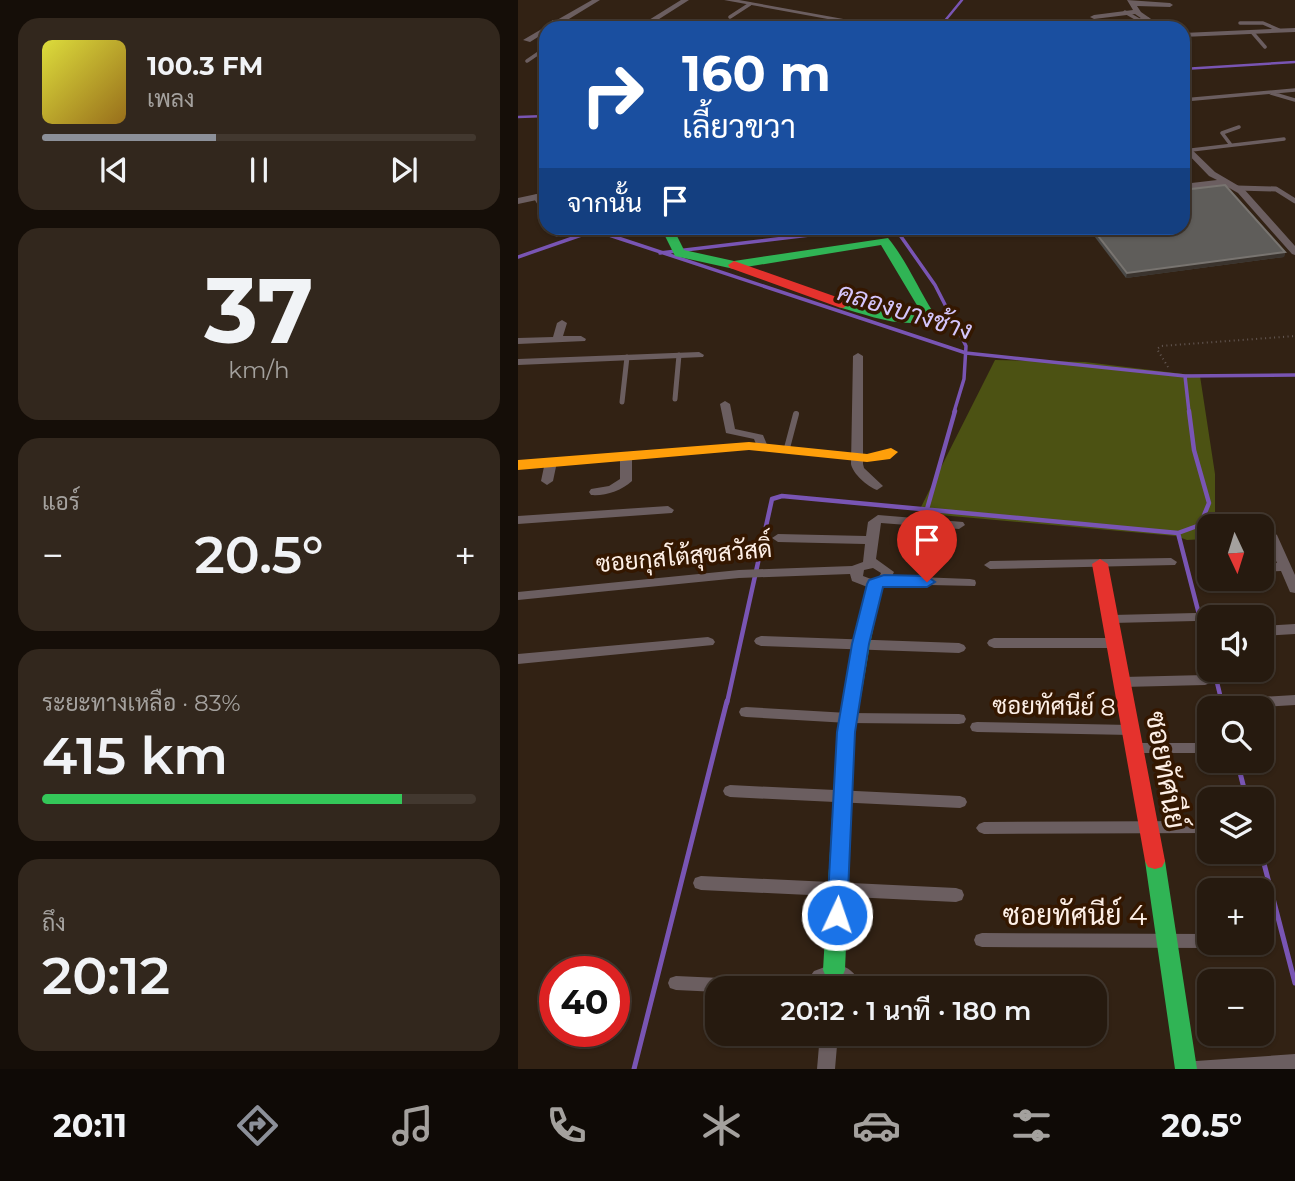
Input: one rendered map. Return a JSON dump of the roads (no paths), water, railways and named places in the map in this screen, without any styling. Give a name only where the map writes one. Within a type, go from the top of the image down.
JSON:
[{"type":"street","points":[[557,21],[597,0]]},
{"type":"street","points":[[652,21],[686,0]]},
{"type":"street","points":[[730,0],[851,21]]},
{"type":"street","points":[[780,9],[793,0]]},
{"type":"street","points":[[1131,2],[1170,5]]},
{"type":"street","points":[[1131,2],[1137,12],[1151,21]]},
{"type":"street","points":[[1094,17],[1137,12]]},
{"type":"street","points":[[1190,35],[1295,30]]},
{"type":"street","points":[[527,40],[539,32]]},
{"type":"street","points":[[1190,153],[1212,174],[1237,188],[1295,252]]},
{"type":"street","points":[[1190,186],[1226,182]]},
{"type":"street","points":[[518,201],[539,196]]},
{"type":"street","points":[[670,235],[677,251],[734,265],[839,302],[903,320],[919,320],[924,318],[927,312],[921,297],[904,276],[894,250],[884,241],[734,265]]},
{"type":"street","points":[[557,340],[562,323]]},
{"type":"street","points":[[518,341],[581,339]]},
{"type":"street","points":[[518,362],[699,355]]},
{"type":"street","points":[[858,356],[858,469],[877,486]]},
{"type":"street","points":[[725,404],[730,431],[754,434],[759,437],[762,447]]},
{"type":"street","points":[[518,465],[762,447],[880,457],[891,452]]},
{"type":"street","points":[[595,492],[612,489],[626,481],[626,457]]},
{"type":"street","points":[[547,481],[551,462]]},
{"type":"street","points":[[518,520],[668,510]]},
{"type":"street","points":[[834,970],[848,718],[860,644],[880,582],[888,572],[886,568],[869,563],[874,522],[878,519],[959,525]]},
{"type":"street","points":[[778,538],[871,540]]},
{"type":"street","points":[[1274,542],[1295,589]]},
{"type":"street","points":[[990,565],[1171,562]]},
{"type":"street","name":"ซอยกุสโต้สุขสวัสดิ์","points":[[518,596],[739,574],[856,570],[869,563]]},
{"type":"street","name":"ซอยทัศนีย์","points":[[1100,564],[1150,826],[1186,1069]]},
{"type":"street","points":[[1274,567],[1285,567]]},
{"type":"street","points":[[856,570],[859,581],[970,583]]},
{"type":"street","points":[[1112,619],[1196,617]]},
{"type":"street","points":[[1274,630],[1295,629]]},
{"type":"street","points":[[761,641],[959,648]]},
{"type":"street","points":[[518,659],[708,642]]},
{"type":"street","points":[[994,643],[1116,643]]},
{"type":"street","points":[[1123,682],[1197,680]]},
{"type":"street","points":[[1274,701],[1295,700]]},
{"type":"street","points":[[746,712],[848,718],[959,719]]},
{"type":"street","name":"ซอยทัศนีย์ 8","points":[[977,727],[1131,730]]},
{"type":"street","points":[[1135,748],[1197,747]]},
{"type":"street","points":[[730,791],[960,802]]},
{"type":"street","points":[[984,828],[1197,827]]},
{"type":"street","points":[[701,883],[956,895]]},
{"type":"street","name":"ซอยทัศนีย์ 4","points":[[982,940],[1197,942]]},
{"type":"street","points":[[818,976],[834,970],[848,976]]},
{"type":"street","points":[[676,983],[705,984]]},
{"type":"street","points":[[826,1069],[828,1046]]},
{"type":"street","points":[[1196,1069],[1295,1062]]},
{"type":"lane","points":[[730,17],[750,4]]},
{"type":"lane","points":[[1125,12],[1139,20],[1148,19]]},
{"type":"lane","points":[[1240,23],[1263,23],[1279,30]]},
{"type":"lane","points":[[1252,32],[1265,47]]},
{"type":"lane","points":[[527,61],[539,53]]},
{"type":"lane","points":[[1190,99],[1295,90]]},
{"type":"lane","points":[[1269,92],[1294,99]]},
{"type":"lane","points":[[1231,145],[1223,138],[1223,133],[1239,127]]},
{"type":"lane","points":[[1190,148],[1284,139]]},
{"type":"lane","points":[[1237,188],[1279,190],[1290,193],[1295,201]]},
{"type":"lane","points":[[675,399],[679,355]]},
{"type":"lane","points":[[622,402],[627,357]]},
{"type":"lane","points":[[788,449],[796,414]]},
{"type":"waterway","points":[[945,21],[962,0]]},
{"type":"waterway","name":"คลองบางช้าง","points":[[1190,69],[1295,62]]},
{"type":"waterway","name":"คลองบางช้าง","points":[[518,117],[539,116]]},
{"type":"waterway","name":"คลองบางช้าง","points":[[518,257],[581,235]]},
{"type":"waterway","name":"คลองบางช้าง","points":[[609,235],[663,253]]},
{"type":"waterway","points":[[663,253],[810,235]]},
{"type":"waterway","points":[[900,235],[935,285],[966,346],[966,353]]},
{"type":"waterway","name":"คลองบางช้าง","points":[[663,253],[966,353]]},
{"type":"waterway","points":[[954,412],[964,379],[966,353]]},
{"type":"waterway","name":"คลองบางช้าง","points":[[966,353],[1185,376]]},
{"type":"waterway","name":"คลองบางช้าง","points":[[1185,376],[1295,375]]},
{"type":"waterway","points":[[1185,376],[1189,412]]},
{"type":"waterway","points":[[927,509],[955,411]]},
{"type":"waterway","points":[[1178,533],[1200,525],[1209,503],[1194,450],[1189,411]]},
{"type":"waterway","points":[[727,703],[772,499],[782,496],[1178,533]]},
{"type":"waterway","points":[[1178,533],[1197,607]]},
{"type":"waterway","points":[[1217,682],[1220,696]]},
{"type":"waterway","points":[[634,1069],[727,701]]},
{"type":"waterway","points":[[1240,773],[1244,787]]},
{"type":"waterway","points":[[1264,864],[1295,983]]}]
